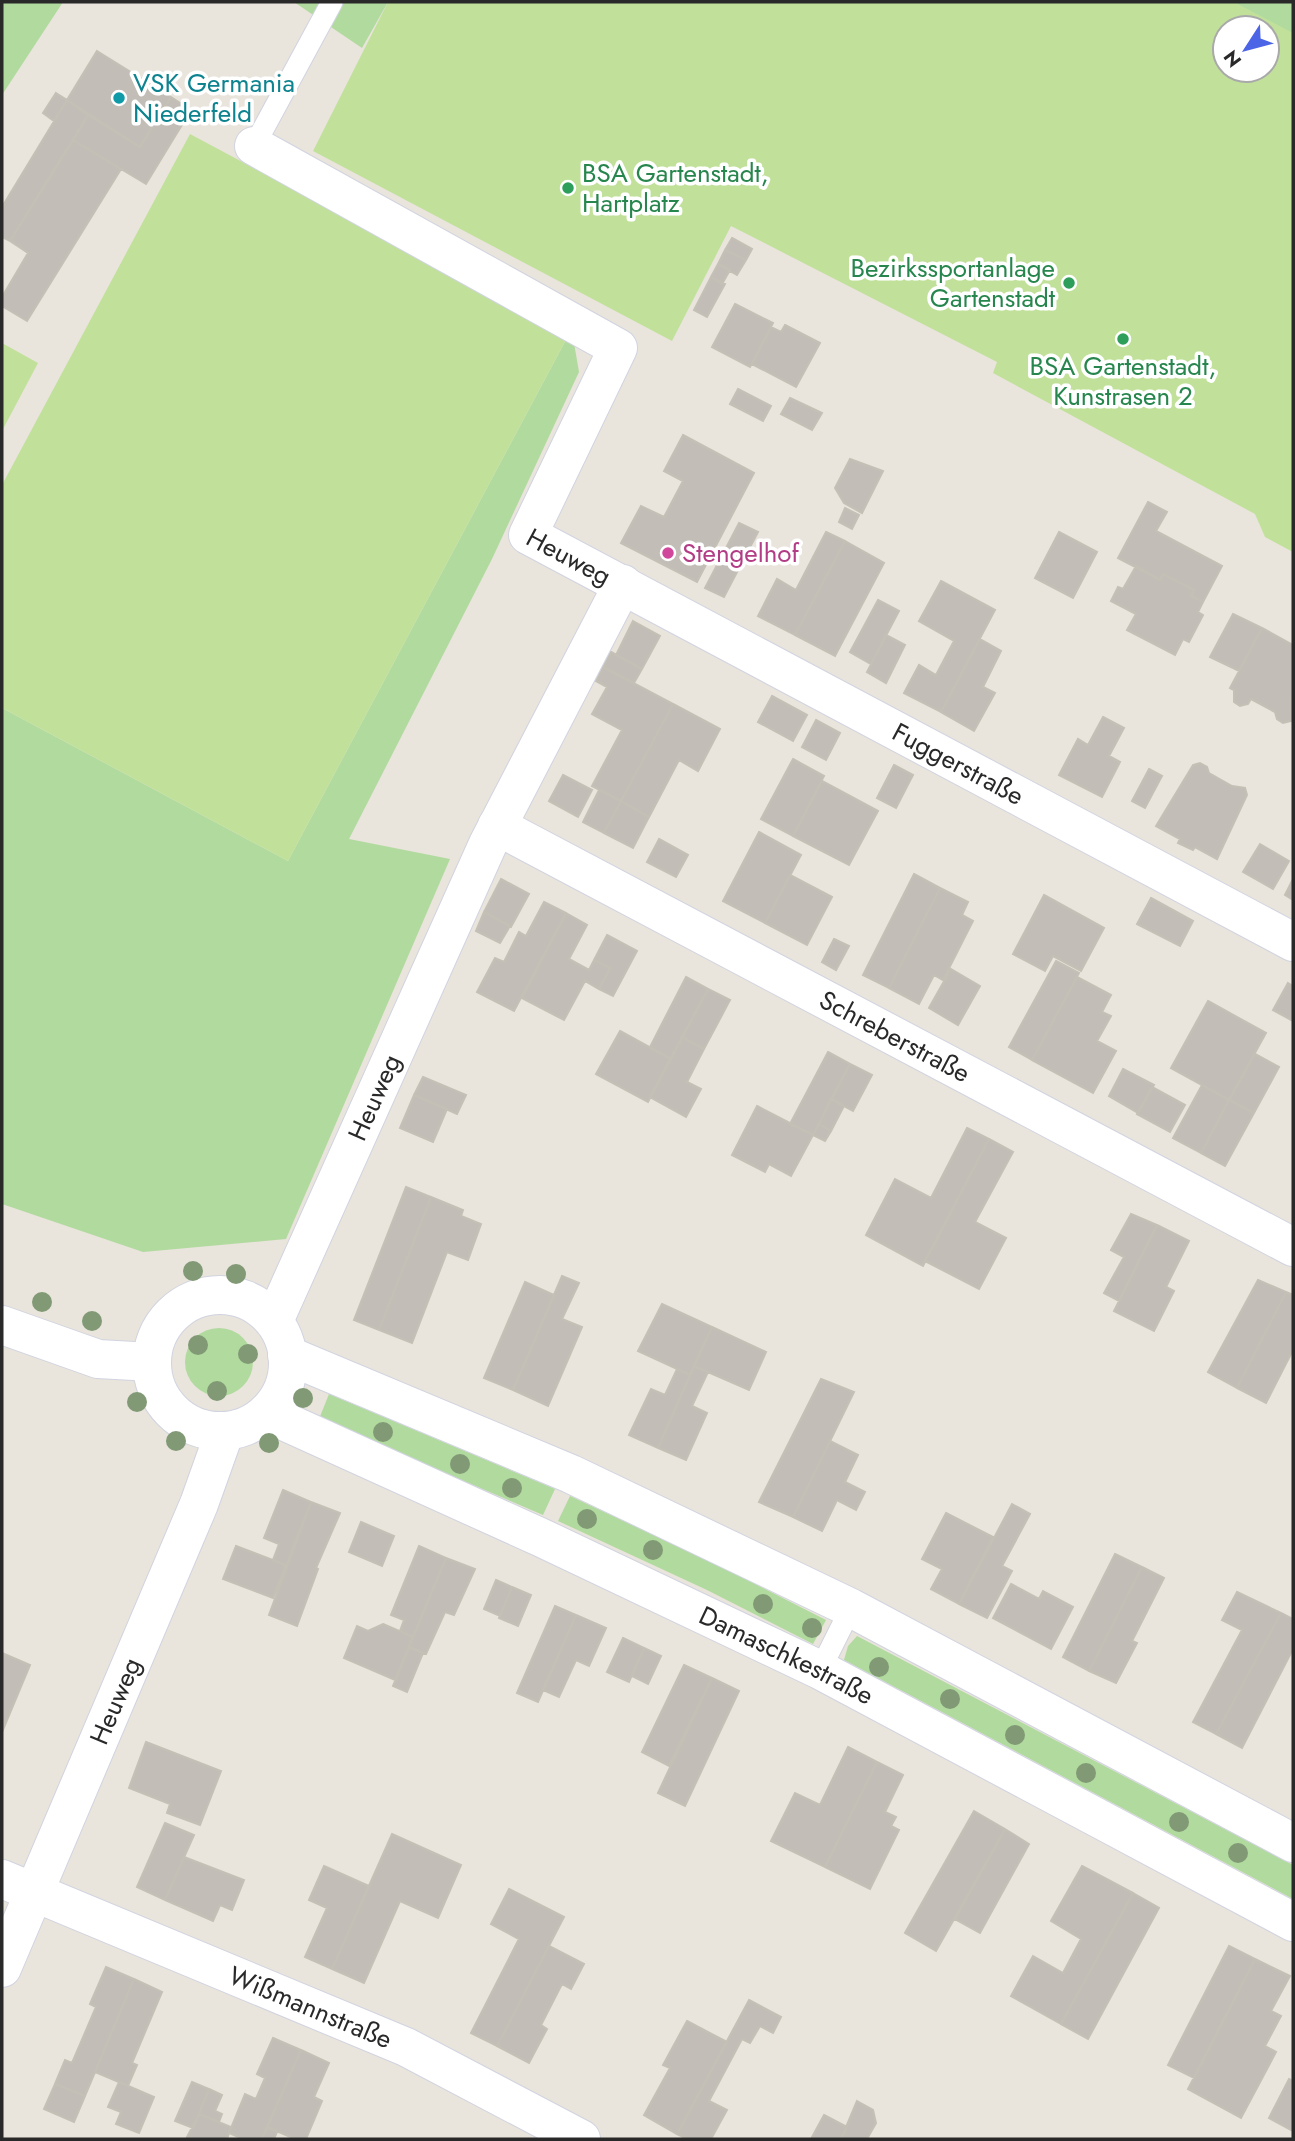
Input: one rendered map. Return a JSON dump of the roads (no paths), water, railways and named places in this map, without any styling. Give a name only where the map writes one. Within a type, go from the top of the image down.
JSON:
[{"type":"street","name":"Heuweg","points":[[254,146],[618,348],[528,535],[623,584],[497,825],[281,1338]]},
{"type":"street","name":"Fuggerstraße","points":[[623,584],[1293,942]]},
{"type":"street","name":"Schreberstraße","points":[[497,825],[1293,1247]]},
{"type":"street","points":[[281,1338],[283,1386],[266,1413],[251,1423],[225,1431],[211,1431],[195,1426],[177,1416],[163,1401],[154,1382],[154,1345],[170,1315],[202,1297],[222,1294],[242,1298],[259,1307],[281,1338],[851,1608],[1293,1843]]},
{"type":"street","points":[[2,1325],[98,1359],[152,1362]]},
{"type":"street","name":"Damaschkestraße","points":[[266,1413],[542,1538],[820,1670],[1293,1922]]},
{"type":"street","name":"Heuweg","points":[[2,1968],[17,1886],[199,1504],[225,1431]]},
{"type":"street","name":"Wißmannstraße","points":[[17,1886],[405,2047],[581,2139]]},
{"type":"lane","name":"Heuweg","points":[[254,146],[332,2]]},
{"type":"lane","points":[[820,1670],[851,1608]]},
{"type":"place","name":"VSK Germania Niederfeld","points":[[119,98]]},
{"type":"place","name":"BSA Gartenstadt, Hartplatz","points":[[568,188]]},
{"type":"place","name":"Bezirkssportanlage Gartenstadt","points":[[1069,283]]},
{"type":"place","name":"BSA Gartenstadt, Kunstrasen 2","points":[[1123,339]]},
{"type":"place","name":"Stengelhof","points":[[668,553]]}]
